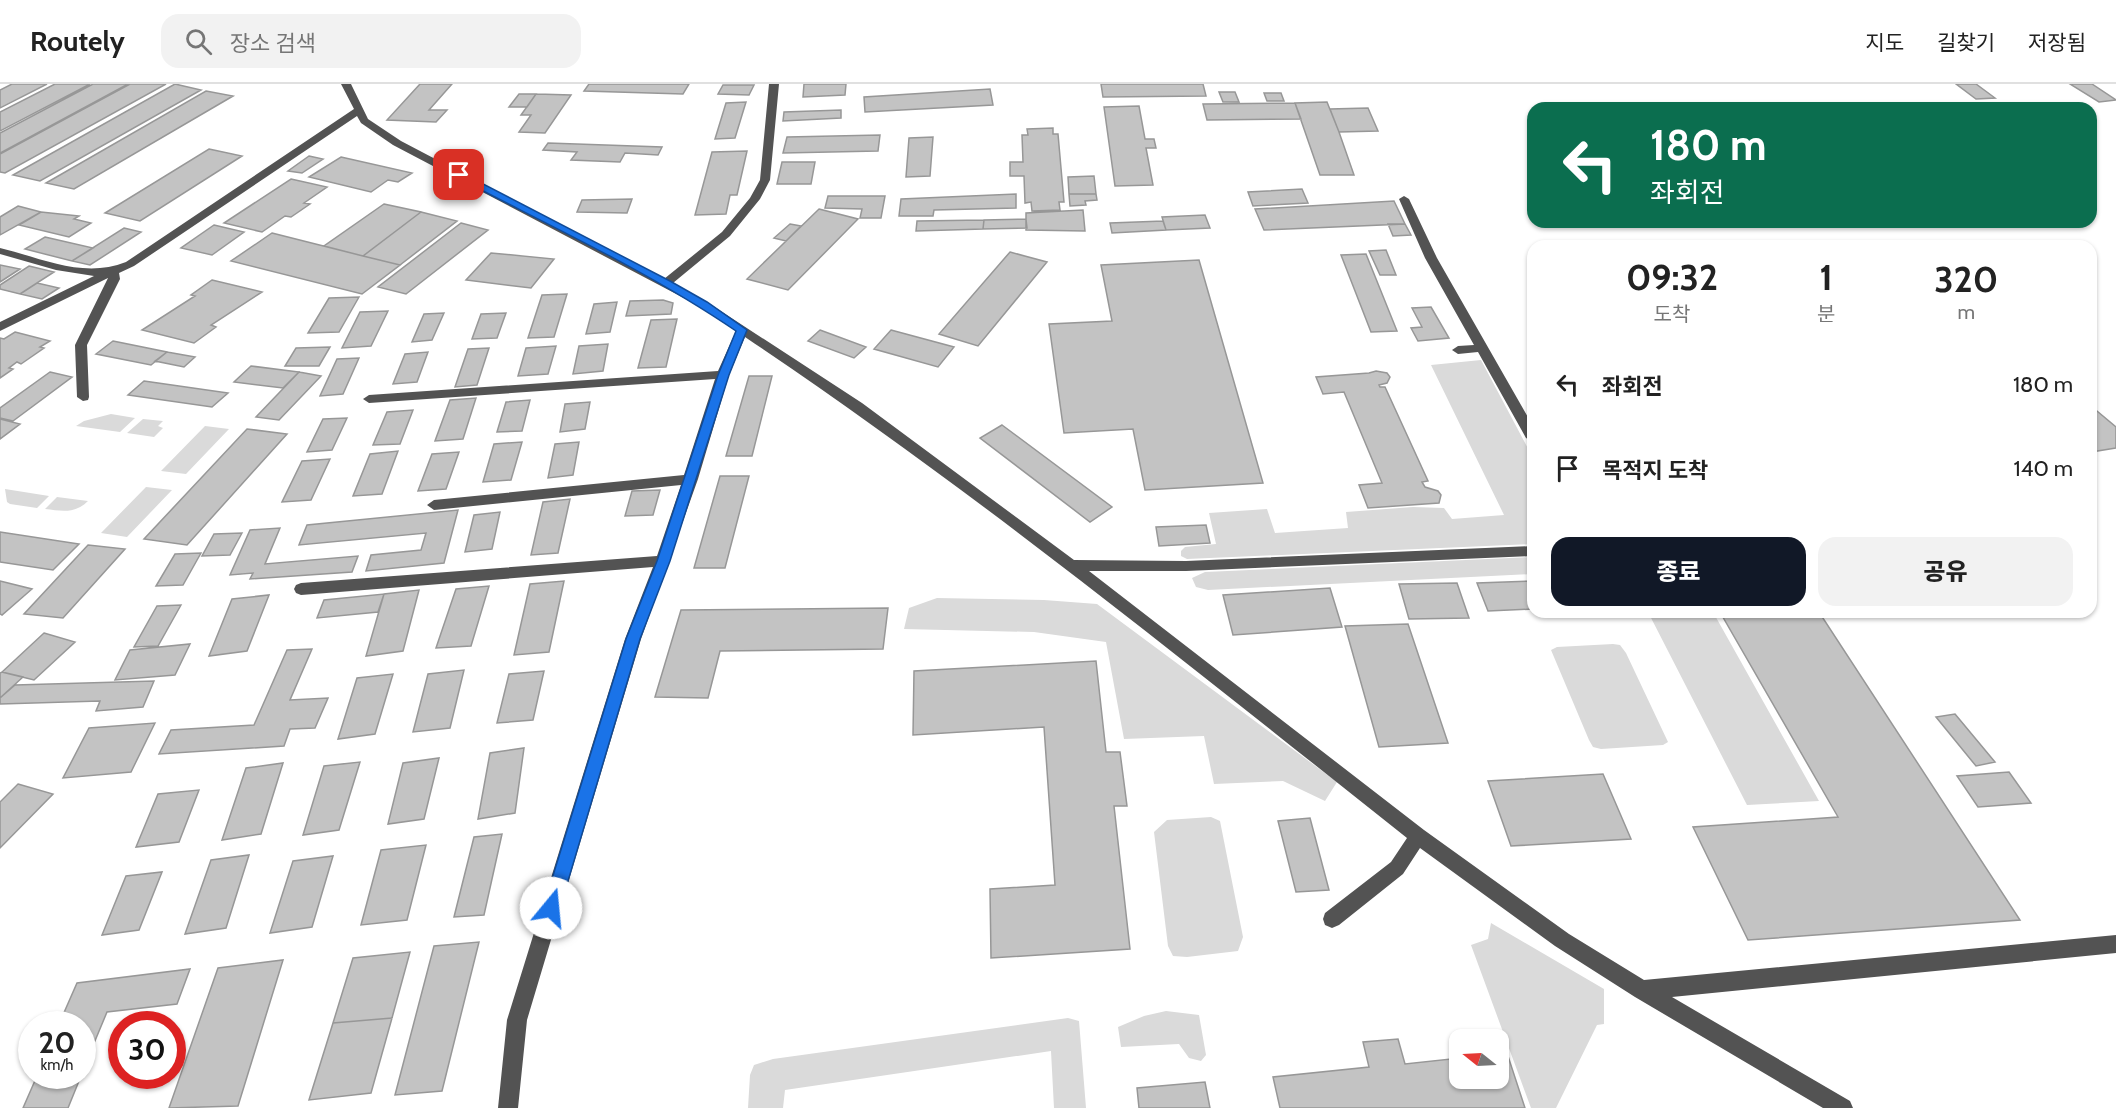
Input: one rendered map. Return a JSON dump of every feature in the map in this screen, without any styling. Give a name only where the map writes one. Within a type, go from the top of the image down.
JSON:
[{"type":"street","points":[[346,84],[364,121],[397,143],[704,304],[857,406],[1071,565],[1418,836],[1562,940],[1642,990],[1844,1108]]},
{"type":"street","points":[[666,283],[726,234],[755,199],[765,180],[774,84]]},
{"type":"street","points":[[0,327],[129,264],[359,110]]},
{"type":"street","points":[[1404,199],[1431,258],[1527,427]]},
{"type":"street","points":[[0,251],[74,270],[94,273],[113,271]]},
{"type":"street","points":[[83,397],[81,345],[114,279],[113,271]]},
{"type":"street","points":[[508,1108],[517,1020],[633,639],[663,561],[723,375],[741,330]]},
{"type":"street","points":[[1458,350],[1482,348]]},
{"type":"street","points":[[369,399],[723,375]]},
{"type":"street","points":[[434,505],[691,479]]},
{"type":"street","points":[[1071,565],[1186,566],[1527,551]]},
{"type":"street","points":[[301,589],[663,561]]},
{"type":"street","points":[[1332,919],[1397,868],[1418,836]]},
{"type":"street","points":[[1642,990],[2116,944]]},
{"type":"shaded area","points":[[1481,360],[1527,447],[1527,544],[1187,559],[1181,556],[1181,551],[1185,547],[1216,544],[1209,513],[1267,509],[1275,533],[1348,528],[1346,512],[1413,507],[1444,508],[1452,519],[1504,515],[1431,365]]},
{"type":"shaded area","points":[[111,414],[135,418],[120,432],[76,426],[84,421]]},
{"type":"shaded area","points":[[143,419],[163,421],[158,426],[163,428],[154,437],[127,433]]},
{"type":"shaded area","points":[[205,426],[229,429],[186,474],[161,471]]},
{"type":"shaded area","points":[[146,487],[172,490],[127,537],[101,533]]},
{"type":"shaded area","points":[[5,489],[49,496],[37,508],[10,504],[7,502]]},
{"type":"shaded area","points":[[57,497],[88,501],[73,510],[45,509]]},
{"type":"shaded area","points":[[1527,557],[1527,574],[1208,590],[1196,587],[1192,578],[1205,572]]},
{"type":"shaded area","points":[[937,598],[1044,600],[1097,604],[1337,782],[1325,801],[1283,781],[1214,784],[1204,736],[1124,739],[1106,642],[1034,632],[904,629],[909,608]]},
{"type":"shaded area","points":[[1651,618],[1716,618],[1819,801],[1747,805]]},
{"type":"shaded area","points":[[1620,645],[1626,653],[1668,742],[1663,745],[1601,749],[1593,747],[1589,740],[1551,650],[1557,647]]},
{"type":"shaded area","points":[[1211,817],[1220,821],[1243,937],[1238,951],[1187,957],[1173,956],[1168,946],[1154,832],[1167,820]]},
{"type":"shaded area","points":[[1491,923],[1604,989],[1604,1024],[1597,1025],[1556,1108],[1531,1108],[1509,1048],[1509,1029],[1502,1029],[1471,945],[1488,939]]},
{"type":"shaded area","points":[[1166,1011],[1199,1015],[1206,1055],[1201,1061],[1189,1058],[1179,1044],[1121,1047],[1118,1027],[1144,1016]]},
{"type":"shaded area","points":[[1068,1018],[1079,1021],[1086,1108],[1054,1108],[1051,1051],[785,1090],[783,1108],[748,1108],[750,1075],[754,1065],[773,1059]]},
{"type":"building","points":[[12,84],[47,84],[0,108],[0,90]]},
{"type":"building","points":[[55,84],[90,84],[0,131],[0,112]]},
{"type":"building","points":[[93,84],[128,84],[0,153],[0,133]]},
{"type":"building","points":[[130,84],[166,84],[5,173],[0,172],[0,154]]},
{"type":"building","points":[[175,84],[201,90],[40,181],[13,175]]},
{"type":"building","points":[[420,84],[452,84],[429,110],[447,110],[436,122],[387,120]]},
{"type":"building","points":[[589,84],[689,84],[683,94],[584,91]]},
{"type":"building","points":[[804,84],[846,84],[845,95],[803,97]]},
{"type":"building","points":[[1101,84],[1203,84],[1206,96],[1103,97]]},
{"type":"building","points":[[1956,84],[1976,84],[1995,98],[1976,99]]},
{"type":"building","points":[[2070,84],[2092,84],[2116,100],[2099,102]]},
{"type":"building","points":[[723,85],[754,85],[749,95],[718,94]]},
{"type":"building","points":[[990,89],[993,105],[865,112],[864,97]]},
{"type":"building","points":[[206,91],[233,96],[74,189],[46,183]]},
{"type":"building","points":[[1219,92],[1235,92],[1239,102],[1223,102]]},
{"type":"building","points":[[1264,93],[1281,93],[1284,101],[1267,101]]},
{"type":"building","points":[[519,94],[536,94],[527,107],[509,107]]},
{"type":"building","points":[[536,94],[571,95],[545,133],[519,132],[531,115],[521,115]]},
{"type":"building","points":[[746,102],[735,138],[715,139],[726,103]]},
{"type":"building","points":[[1327,102],[1354,175],[1320,175],[1295,103]]},
{"type":"building","points":[[1295,103],[1301,119],[1207,120],[1203,104]]},
{"type":"building","points":[[1139,106],[1145,139],[1154,139],[1156,148],[1146,148],[1153,185],[1115,186],[1104,107]]},
{"type":"building","points":[[1368,108],[1378,131],[1339,132],[1330,109]]},
{"type":"building","points":[[841,110],[841,118],[783,121],[784,112]]},
{"type":"building","points":[[1053,128],[1053,134],[1058,134],[1064,202],[1059,202],[1060,210],[1032,211],[1031,202],[1025,203],[1024,176],[1010,176],[1010,162],[1023,162],[1022,135],[1028,135],[1027,129]]},
{"type":"building","points":[[880,135],[878,151],[783,153],[787,137]]},
{"type":"building","points":[[933,137],[930,176],[906,177],[909,138]]},
{"type":"building","points":[[548,143],[662,147],[658,155],[625,153],[620,162],[571,160],[577,152],[543,150]]},
{"type":"building","points":[[209,149],[242,156],[140,221],[105,213]]},
{"type":"building","points":[[747,151],[737,195],[730,195],[726,214],[695,215],[712,152]]},
{"type":"building","points":[[309,156],[323,159],[302,173],[288,171]]},
{"type":"building","points":[[341,157],[412,173],[398,182],[388,180],[371,192],[309,177]]},
{"type":"building","points":[[782,162],[815,162],[811,184],[777,184]]},
{"type":"building","points":[[1094,176],[1096,194],[1069,194],[1068,177]]},
{"type":"building","points":[[291,179],[327,187],[304,203],[310,204],[291,217],[285,216],[262,232],[224,223]]},
{"type":"building","points":[[1302,189],[1308,203],[1253,206],[1248,192]]},
{"type":"building","points":[[1016,194],[1016,208],[934,210],[933,216],[899,216],[901,199]]},
{"type":"building","points":[[1069,194],[1096,194],[1097,200],[1085,201],[1086,205],[1070,206]]},
{"type":"building","points":[[828,196],[885,196],[881,218],[860,218],[862,209],[825,208]]},
{"type":"building","points":[[632,199],[627,213],[577,212],[582,200]]},
{"type":"building","points":[[1394,201],[1405,224],[1264,230],[1255,209]]},
{"type":"building","points":[[384,204],[421,212],[363,256],[324,246]]},
{"type":"building","points":[[18,206],[41,212],[0,235],[0,217]]},
{"type":"building","points":[[819,209],[858,219],[788,290],[747,279]]},
{"type":"building","points":[[1083,210],[1085,231],[1026,230],[1026,213]]},
{"type":"building","points":[[41,212],[79,216],[74,219],[91,223],[69,237],[19,225]]},
{"type":"building","points":[[421,212],[457,221],[400,265],[363,256]]},
{"type":"building","points":[[1205,215],[1210,228],[1166,230],[1162,217]]},
{"type":"building","points":[[1026,219],[1027,228],[983,229],[984,220]]},
{"type":"building","points":[[984,220],[983,229],[916,231],[917,221]]},
{"type":"building","points":[[1163,221],[1166,230],[1112,233],[1110,223]]},
{"type":"building","points":[[461,223],[488,230],[406,294],[378,287]]},
{"type":"building","points":[[790,224],[801,226],[786,241],[774,238]]},
{"type":"building","points":[[1388,224],[1405,224],[1411,235],[1393,236]]},
{"type":"building","points":[[214,225],[244,232],[212,255],[181,248]]},
{"type":"building","points":[[124,228],[141,232],[90,265],[72,261]]},
{"type":"building","points":[[272,233],[400,265],[362,294],[231,261]]},
{"type":"building","points":[[45,237],[93,248],[72,261],[25,249]]},
{"type":"building","points":[[1386,250],[1396,275],[1380,275],[1369,251]]},
{"type":"building","points":[[1010,252],[1047,262],[978,346],[939,334]]},
{"type":"building","points":[[491,253],[554,259],[531,288],[466,280]]},
{"type":"building","points":[[1366,254],[1397,331],[1371,332],[1341,255]]},
{"type":"building","points":[[1199,260],[1263,483],[1145,490],[1133,429],[1064,433],[1049,324],[1112,321],[1101,265]]},
{"type":"building","points":[[0,265],[20,269],[0,282]]},
{"type":"building","points":[[29,266],[54,272],[20,294],[0,289],[0,285]]},
{"type":"building","points":[[212,280],[262,292],[211,325],[216,327],[194,343],[142,330],[195,296],[191,295]]},
{"type":"building","points":[[37,283],[59,288],[42,299],[20,294]]},
{"type":"building","points":[[567,294],[554,337],[528,338],[542,295]]},
{"type":"building","points":[[359,297],[339,332],[308,333],[329,298]]},
{"type":"building","points":[[663,300],[673,303],[671,314],[626,316],[630,301]]},
{"type":"building","points":[[617,302],[610,332],[586,334],[594,304]]},
{"type":"building","points":[[1431,307],[1449,338],[1418,341],[1411,328],[1422,327],[1412,308]]},
{"type":"building","points":[[388,311],[371,346],[342,348],[360,312]]},
{"type":"building","points":[[444,313],[432,340],[412,342],[424,314]]},
{"type":"building","points":[[506,313],[497,338],[472,339],[481,314]]},
{"type":"building","points":[[677,319],[666,367],[638,368],[651,320]]},
{"type":"building","points":[[820,330],[866,347],[854,358],[808,341]]},
{"type":"building","points":[[891,330],[954,347],[938,367],[874,349]]},
{"type":"building","points":[[15,332],[50,341],[21,364],[17,362],[9,368],[13,369],[0,378],[0,338],[4,339]]},
{"type":"building","points":[[113,341],[167,352],[151,365],[96,354]]},
{"type":"building","points":[[608,344],[603,371],[573,374],[579,346]]},
{"type":"building","points":[[556,346],[548,374],[518,376],[526,348]]},
{"type":"building","points":[[330,347],[319,366],[285,366],[296,348]]},
{"type":"building","points":[[489,348],[477,385],[455,387],[468,349]]},
{"type":"building","points":[[167,352],[195,357],[184,367],[155,361]]},
{"type":"building","points":[[428,352],[417,382],[393,384],[405,354]]},
{"type":"building","points":[[359,358],[343,394],[320,396],[337,359]]},
{"type":"building","points":[[251,366],[299,372],[283,388],[234,382]]},
{"type":"building","points":[[1376,371],[1387,373],[1390,377],[1387,383],[1379,385],[1385,387],[1428,481],[1422,482],[1425,487],[1438,491],[1441,495],[1439,503],[1368,508],[1359,485],[1382,483],[1344,392],[1323,394],[1316,377]]},
{"type":"building","points":[[50,372],[72,377],[13,421],[0,418],[0,408]]},
{"type":"building","points":[[299,372],[321,376],[279,420],[256,417]]},
{"type":"building","points":[[749,376],[772,376],[752,456],[726,456]]},
{"type":"building","points":[[144,381],[228,393],[212,407],[128,395]]},
{"type":"building","points":[[476,398],[463,439],[435,441],[450,400]]},
{"type":"building","points":[[530,400],[522,431],[497,432],[506,402]]},
{"type":"building","points":[[590,402],[585,429],[560,432],[565,404]]},
{"type":"building","points":[[413,410],[400,444],[373,445],[387,412]]},
{"type":"building","points":[[2097,411],[2116,427],[2116,448],[2097,451]]},
{"type":"building","points":[[347,418],[332,450],[307,452],[323,419]]},
{"type":"building","points":[[0,419],[20,424],[0,439]]},
{"type":"building","points":[[1002,425],[1112,507],[1090,522],[980,438]]},
{"type":"building","points":[[247,429],[287,434],[187,545],[144,539]]},
{"type":"building","points":[[522,442],[511,480],[483,482],[494,444]]},
{"type":"building","points":[[579,442],[573,475],[548,478],[555,444]]},
{"type":"building","points":[[398,451],[382,494],[353,496],[370,454]]},
{"type":"building","points":[[459,452],[446,489],[418,491],[432,454]]},
{"type":"building","points":[[330,459],[311,500],[282,502],[302,461]]},
{"type":"building","points":[[720,476],[749,476],[725,568],[694,568]]},
{"type":"building","points":[[660,490],[653,515],[625,516],[632,491]]},
{"type":"building","points":[[570,499],[558,553],[531,555],[543,502]]},
{"type":"building","points":[[458,510],[444,563],[366,571],[371,555],[421,550],[426,533],[299,545],[307,525]]},
{"type":"building","points":[[500,512],[492,549],[465,552],[474,515]]},
{"type":"building","points":[[1206,525],[1210,543],[1159,546],[1156,527]]},
{"type":"building","points":[[280,528],[265,564],[358,556],[352,572],[250,579],[253,573],[230,575],[250,530]]},
{"type":"building","points":[[0,532],[79,544],[53,570],[0,562]]},
{"type":"building","points":[[242,533],[230,555],[202,556],[214,534]]},
{"type":"building","points":[[88,545],[125,549],[63,618],[24,614]]},
{"type":"building","points":[[201,553],[183,585],[156,586],[175,554]]},
{"type":"building","points":[[0,581],[32,589],[2,615],[0,614]]},
{"type":"building","points":[[564,581],[549,652],[514,655],[530,584]]},
{"type":"building","points":[[1527,581],[1527,609],[1488,611],[1477,583]]},
{"type":"building","points":[[1457,583],[1469,618],[1409,619],[1399,584]]},
{"type":"building","points":[[489,586],[471,646],[436,648],[456,589]]},
{"type":"building","points":[[1330,588],[1342,627],[1233,635],[1223,595]]},
{"type":"building","points":[[419,590],[403,651],[366,656],[384,594]]},
{"type":"building","points":[[384,594],[378,612],[317,618],[324,600]]},
{"type":"building","points":[[269,595],[247,651],[209,656],[232,599]]},
{"type":"building","points":[[181,605],[158,646],[134,647],[157,606]]},
{"type":"building","points":[[888,608],[883,649],[720,651],[708,698],[655,697],[681,610]]},
{"type":"building","points":[[1723,618],[1823,618],[2020,920],[1748,940],[1693,827],[1838,817]]},
{"type":"building","points":[[1408,624],[1448,743],[1379,747],[1345,626]]},
{"type":"building","points":[[44,633],[75,642],[34,680],[2,672]]},
{"type":"building","points":[[190,644],[175,675],[115,680],[130,650]]},
{"type":"building","points":[[312,649],[290,700],[328,698],[315,728],[290,729],[284,746],[159,754],[171,730],[254,725],[287,650]]},
{"type":"building","points":[[1096,661],[1106,752],[1120,752],[1127,806],[1114,806],[1130,949],[991,958],[990,889],[1055,885],[1044,727],[913,735],[914,671]]},
{"type":"building","points":[[464,670],[450,728],[413,732],[428,674]]},
{"type":"building","points":[[544,671],[533,720],[497,723],[509,674]]},
{"type":"building","points":[[0,673],[23,677],[0,698]]},
{"type":"building","points":[[393,674],[375,734],[338,739],[357,678]]},
{"type":"building","points":[[154,681],[143,707],[96,711],[100,701],[0,704],[0,698],[15,685]]},
{"type":"building","points":[[1955,714],[1995,762],[1976,766],[1936,717]]},
{"type":"building","points":[[155,723],[131,772],[63,778],[89,728]]},
{"type":"building","points":[[524,748],[515,813],[478,819],[490,753]]},
{"type":"building","points":[[439,758],[424,819],[388,824],[403,763]]},
{"type":"building","points":[[360,762],[339,830],[303,835],[324,766]]},
{"type":"building","points":[[283,763],[261,834],[222,840],[246,768]]},
{"type":"building","points":[[2009,772],[2031,803],[1978,807],[1957,776]]},
{"type":"building","points":[[1603,774],[1631,839],[1511,846],[1488,781]]},
{"type":"building","points":[[18,784],[53,794],[0,848],[0,802]]},
{"type":"building","points":[[199,790],[179,842],[136,847],[158,794]]},
{"type":"building","points":[[1310,818],[1329,890],[1296,892],[1278,821]]},
{"type":"building","points":[[502,834],[484,915],[454,917],[474,837]]},
{"type":"building","points":[[426,845],[407,920],[361,925],[381,850]]},
{"type":"building","points":[[249,855],[226,928],[185,934],[211,860]]},
{"type":"building","points":[[333,856],[312,927],[270,933],[293,861]]},
{"type":"building","points":[[162,872],[139,930],[102,935],[126,876]]},
{"type":"building","points":[[479,942],[442,1091],[395,1095],[434,946]]},
{"type":"building","points":[[410,952],[392,1018],[333,1023],[353,958]]},
{"type":"building","points":[[283,960],[238,1106],[169,1108],[176,1089],[186,1089],[186,1059],[218,968]]},
{"type":"building","points":[[190,969],[177,1004],[108,1011],[96,1038],[96,1011],[65,1011],[77,983]]},
{"type":"building","points":[[392,1018],[371,1093],[309,1100],[333,1023]]},
{"type":"building","points":[[1398,1039],[1405,1064],[1449,1059],[1449,1089],[1509,1089],[1509,1059],[1525,1108],[1280,1108],[1273,1077],[1369,1067],[1363,1042]]},
{"type":"building","points":[[1205,1082],[1210,1108],[1139,1108],[1137,1088]]},
{"type":"building","points":[[31,1089],[76,1089],[68,1108],[23,1108]]},
{"type":"route","points":[[459,175],[666,283],[704,304],[741,330],[723,375],[663,561],[633,639],[551,908]]}]
